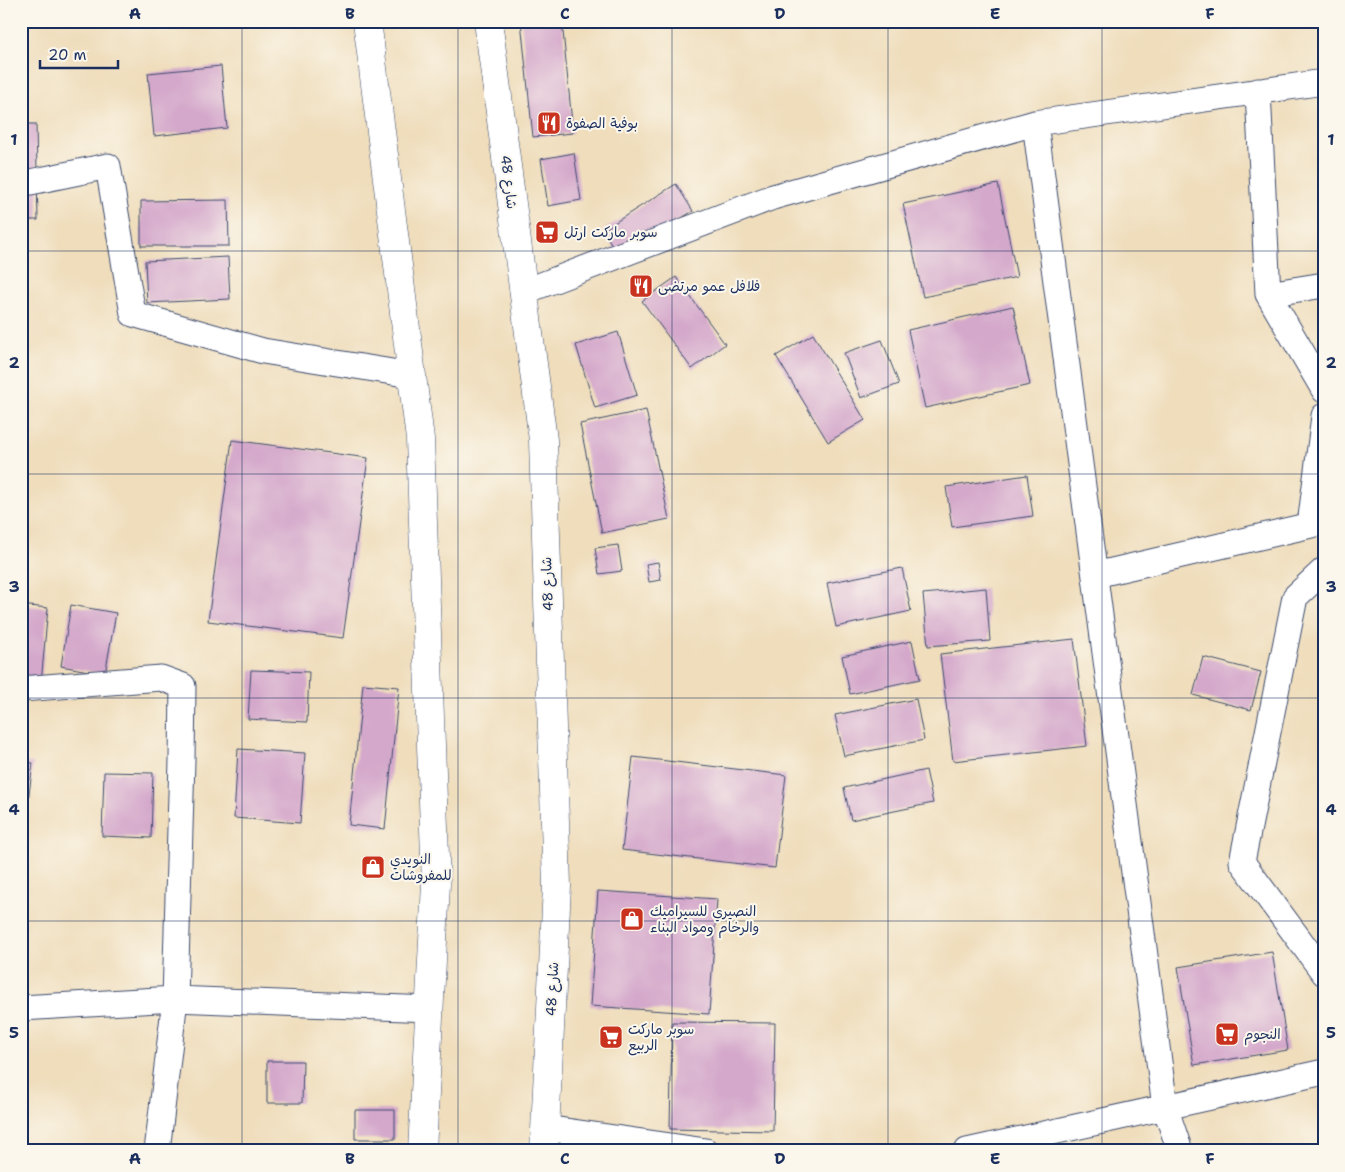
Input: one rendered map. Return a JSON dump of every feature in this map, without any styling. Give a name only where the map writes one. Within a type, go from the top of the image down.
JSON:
[{"type":"main road","points":[[367,21],[420,439],[436,884],[422,1151]]},
{"type":"main road","name":"شارع 48","points":[[488,21],[543,440],[557,886],[544,1139]]},
{"type":"street","points":[[523,292],[773,197],[1034,123],[1324,82]]},
{"type":"street","points":[[1258,91],[1268,294],[1324,390]]},
{"type":"street","points":[[1034,123],[1166,1107],[1180,1151]]},
{"type":"street","points":[[21,184],[108,166],[133,314],[263,351],[411,375]]},
{"type":"street","points":[[1268,294],[1324,286]]},
{"type":"street","points":[[1095,575],[1317,523],[1324,416]]},
{"type":"street","points":[[1324,570],[1295,597],[1242,862],[1324,973]]},
{"type":"street","points":[[21,689],[161,678],[183,686],[174,999],[157,1151]]},
{"type":"street","points":[[21,1008],[174,999],[430,1008]]},
{"type":"street","points":[[967,1151],[1324,1072]]},
{"type":"street","points":[[544,1139],[706,1151]]},
{"type":"building","points":[[521,21],[562,21],[573,133],[533,137]]},
{"type":"building","points":[[221,66],[227,128],[154,136],[148,73]]},
{"type":"building","points":[[21,124],[36,124],[38,220],[21,220]]},
{"type":"building","points":[[574,153],[581,200],[548,206],[541,159]]},
{"type":"building","points":[[676,184],[693,211],[619,257],[603,230]]},
{"type":"building","points":[[998,184],[1017,277],[923,297],[903,204]]},
{"type":"building","points":[[228,200],[229,246],[141,246],[141,201]]},
{"type":"building","points":[[228,257],[230,299],[147,303],[145,261]]},
{"type":"building","points":[[676,277],[725,344],[692,369],[642,301]]},
{"type":"building","points":[[1013,306],[1030,385],[925,408],[908,330]]},
{"type":"building","points":[[618,332],[637,395],[595,408],[576,345]]},
{"type":"building","points":[[813,334],[865,420],[828,442],[776,356]]},
{"type":"building","points":[[882,340],[899,384],[861,398],[844,353]]},
{"type":"building","points":[[646,410],[669,519],[602,533],[580,424]]},
{"type":"building","points":[[232,440],[368,458],[343,638],[208,621]]},
{"type":"building","points":[[1027,475],[1033,516],[952,527],[946,487]]},
{"type":"building","points":[[618,545],[622,571],[599,574],[595,548]]},
{"type":"building","points":[[658,562],[661,580],[649,582],[646,564]]},
{"type":"building","points":[[902,568],[911,611],[836,627],[827,583]]},
{"type":"building","points":[[986,588],[990,641],[928,646],[923,594]]},
{"type":"building","points":[[21,605],[48,608],[40,694],[21,693]]},
{"type":"building","points":[[71,605],[116,613],[105,674],[61,666]]},
{"type":"building","points":[[1074,639],[1087,746],[953,761],[940,654]]},
{"type":"building","points":[[912,641],[920,679],[850,694],[842,656]]},
{"type":"building","points":[[1203,657],[1261,672],[1251,710],[1193,695]]},
{"type":"building","points":[[251,670],[309,672],[307,722],[248,719]]},
{"type":"building","points":[[363,684],[399,687],[385,829],[349,825]]},
{"type":"building","points":[[916,699],[924,740],[844,756],[835,715]]},
{"type":"building","points":[[238,749],[305,753],[300,823],[234,818]]},
{"type":"building","points":[[633,757],[786,775],[775,868],[622,850]]},
{"type":"building","points":[[21,762],[33,763],[24,833],[21,832]]},
{"type":"building","points":[[926,770],[933,803],[851,820],[844,788]]},
{"type":"building","points":[[104,772],[153,773],[151,838],[102,836]]},
{"type":"building","points":[[598,891],[717,899],[709,1014],[590,1006]]},
{"type":"building","points":[[1272,952],[1288,1050],[1194,1065],[1178,967]]},
{"type":"building","points":[[672,1022],[775,1023],[773,1131],[670,1129]]},
{"type":"building","points":[[267,1061],[303,1061],[302,1103],[267,1103]]},
{"type":"building","points":[[355,1110],[395,1110],[395,1139],[355,1139]]},
{"type":"place","name":"بوفية الصفوة","points":[[549,123]]},
{"type":"place","name":"سوبر ماركت ارتل","points":[[547,232]]},
{"type":"place","name":"فلافل عمو مرتضى","points":[[641,286]]},
{"type":"place","name":"النويدي للمفروشات","points":[[373,867]]},
{"type":"place","name":"النصيري للسيراميك والرخام ومواد البناء","points":[[632,919]]},
{"type":"place","name":"النجوم","points":[[1227,1034]]},
{"type":"place","name":"سوبر ماركت الربيع","points":[[611,1037]]}]
